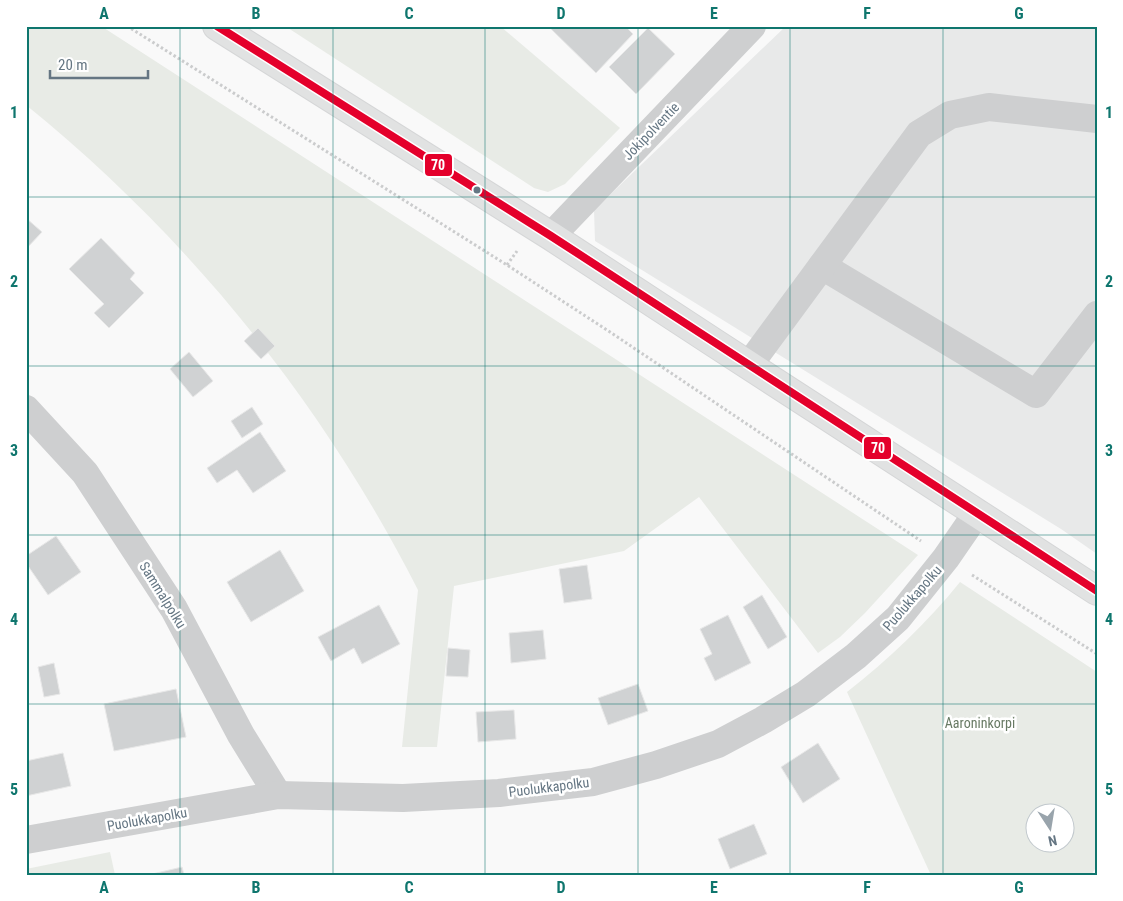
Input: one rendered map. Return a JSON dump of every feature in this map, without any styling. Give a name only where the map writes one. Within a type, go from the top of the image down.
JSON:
[{"type":"main road","points":[[217,26],[551,236],[1097,591]]},
{"type":"street","name":"Jokipolventie","points":[[551,236],[752,26]]},
{"type":"street","points":[[749,366],[920,134],[950,115],[989,107],[1097,119]]},
{"type":"street","points":[[822,266],[1036,394],[1097,315]]},
{"type":"street","name":"Sammalpolku","points":[[26,409],[85,473],[174,609],[241,735],[278,795]]},
{"type":"street","name":"Puolukkapolku","points":[[26,840],[278,795],[404,798],[499,793],[593,782],[656,765],[718,744],[806,694],[856,656],[898,618],[946,558],[977,513]]},
{"type":"path","points":[[127,26],[618,337],[946,558],[1097,654]]},
{"type":"shaded area","points":[[786,26],[1097,26],[1097,554],[1061,529],[595,241],[594,210]]},
{"type":"green space","points":[[26,26],[101,26],[918,555],[865,613],[840,637],[818,653],[699,497],[624,551],[454,586],[437,747],[402,747],[418,590],[381,521],[340,454],[295,389],[247,327],[197,267],[143,210],[86,156],[26,105]]},
{"type":"green space","points":[[285,26],[500,26],[620,128],[565,184],[548,192],[534,188]]},
{"type":"green space","name":"Aaroninkorpi","points":[[960,582],[1097,672],[1097,866],[1091,875],[928,875],[930,873],[847,692],[878,667],[934,612]]},
{"type":"green space","points":[[110,852],[115,875],[26,875],[26,869]]},
{"type":"building","points":[[548,26],[625,26],[633,34],[596,73]]},
{"type":"building","points":[[648,28],[675,54],[636,94],[609,67]]},
{"type":"building","points":[[26,218],[42,232],[26,249]]},
{"type":"building","points":[[101,238],[135,273],[130,279],[144,293],[109,328],[94,313],[104,304],[69,269]]},
{"type":"building","points":[[258,328],[275,346],[261,359],[244,341]]},
{"type":"building","points":[[189,352],[213,381],[193,397],[170,369]]},
{"type":"building","points":[[252,407],[263,424],[242,438],[231,421]]},
{"type":"building","points":[[260,432],[286,471],[253,493],[237,470],[217,483],[207,468]]},
{"type":"building","points":[[56,536],[81,572],[48,595],[26,563],[26,556]]},
{"type":"building","points":[[280,550],[304,591],[251,622],[227,582]]},
{"type":"building","points":[[587,565],[592,599],[564,603],[559,569]]},
{"type":"building","points":[[762,595],[787,637],[768,649],[743,607]]},
{"type":"building","points":[[379,605],[400,644],[362,664],[354,648],[331,661],[318,637]]},
{"type":"building","points":[[728,615],[751,663],[715,681],[704,658],[712,654],[700,629]]},
{"type":"building","points":[[543,630],[546,659],[511,663],[509,633]]},
{"type":"building","points":[[448,648],[470,650],[468,677],[446,676]]},
{"type":"building","points":[[54,663],[60,694],[44,697],[38,667]]},
{"type":"building","points":[[638,684],[648,711],[608,725],[598,698]]},
{"type":"building","points":[[176,689],[186,737],[114,751],[104,704]]},
{"type":"building","points":[[514,710],[516,739],[478,742],[476,712]]},
{"type":"building","points":[[818,743],[840,779],[803,803],[781,767]]},
{"type":"building","points":[[63,753],[71,786],[26,796],[26,761]]},
{"type":"building","points":[[754,824],[767,854],[730,869],[718,839]]},
{"type":"building","points":[[182,867],[184,875],[148,875]]},
{"type":"transit line","name":"70","points":[[217,26],[551,236],[1097,591]]}]
